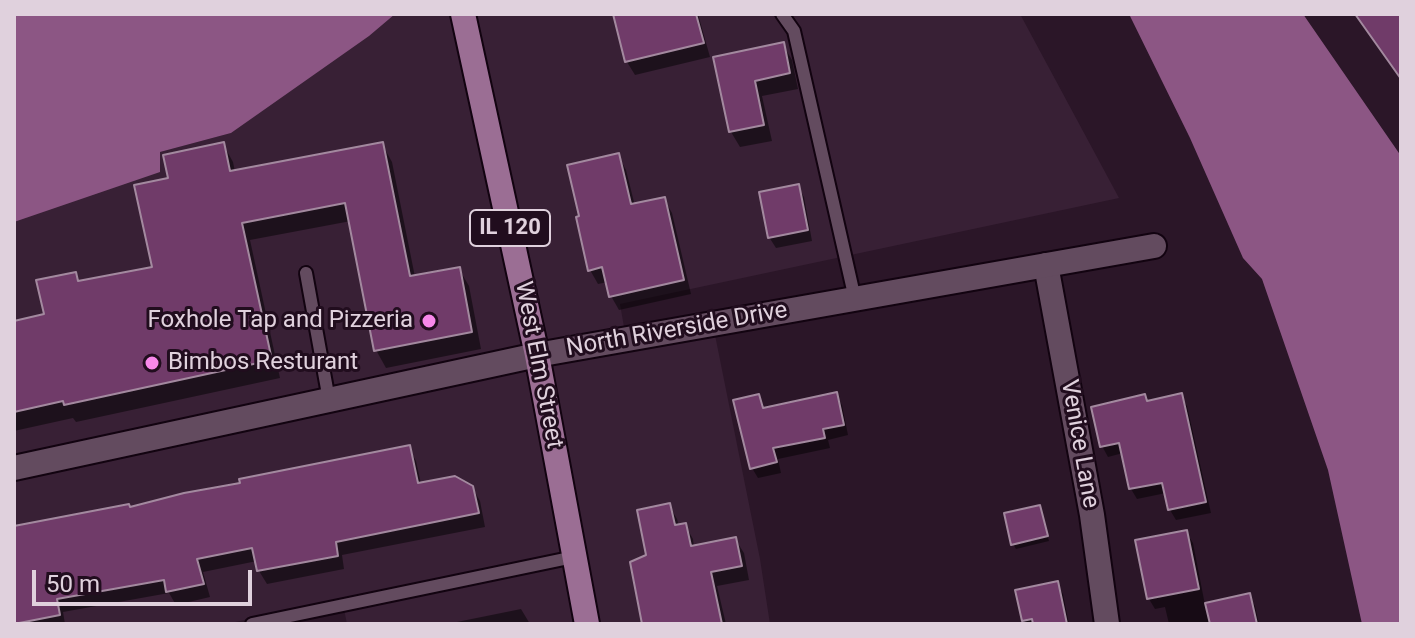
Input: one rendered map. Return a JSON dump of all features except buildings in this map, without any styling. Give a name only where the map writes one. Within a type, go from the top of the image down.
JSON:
[{"type":"main road","name":"West Elm Street","points":[[463,14],[537,355],[587,624]]},
{"type":"street","name":"North Riverside Drive","points":[[14,468],[537,355],[1154,246]]},
{"type":"street","name":"Venice Lane","points":[[1046,265],[1092,515],[1107,624]]},
{"type":"lane","points":[[782,14],[794,31],[855,299]]},
{"type":"lane","points":[[306,273],[329,400]]},
{"type":"lane","points":[[252,624],[574,557]]},
{"type":"shaded area","points":[[14,14],[395,14],[369,36],[231,133],[160,152],[160,172],[14,222]]},
{"type":"shaded area","points":[[394,14],[455,14],[524,349],[14,459],[14,218],[160,152],[231,133]]},
{"type":"shaded area","points":[[475,14],[1020,14],[1119,198],[620,304],[624,327],[548,340]]},
{"type":"shaded area","points":[[1129,14],[1303,14],[1401,156],[1401,624],[1362,624],[1328,470],[1262,279],[1243,258],[1190,138]]},
{"type":"shaded area","points":[[714,330],[770,624],[592,624],[545,363]]},
{"type":"shaded area","points":[[528,367],[579,624],[347,624],[342,599],[226,624],[14,624],[14,473]]},
{"type":"place","name":"Foxhole Tap and Pizzeria","points":[[429,321]]},
{"type":"place","name":"Bimbos Resturant","points":[[152,363]]}]
